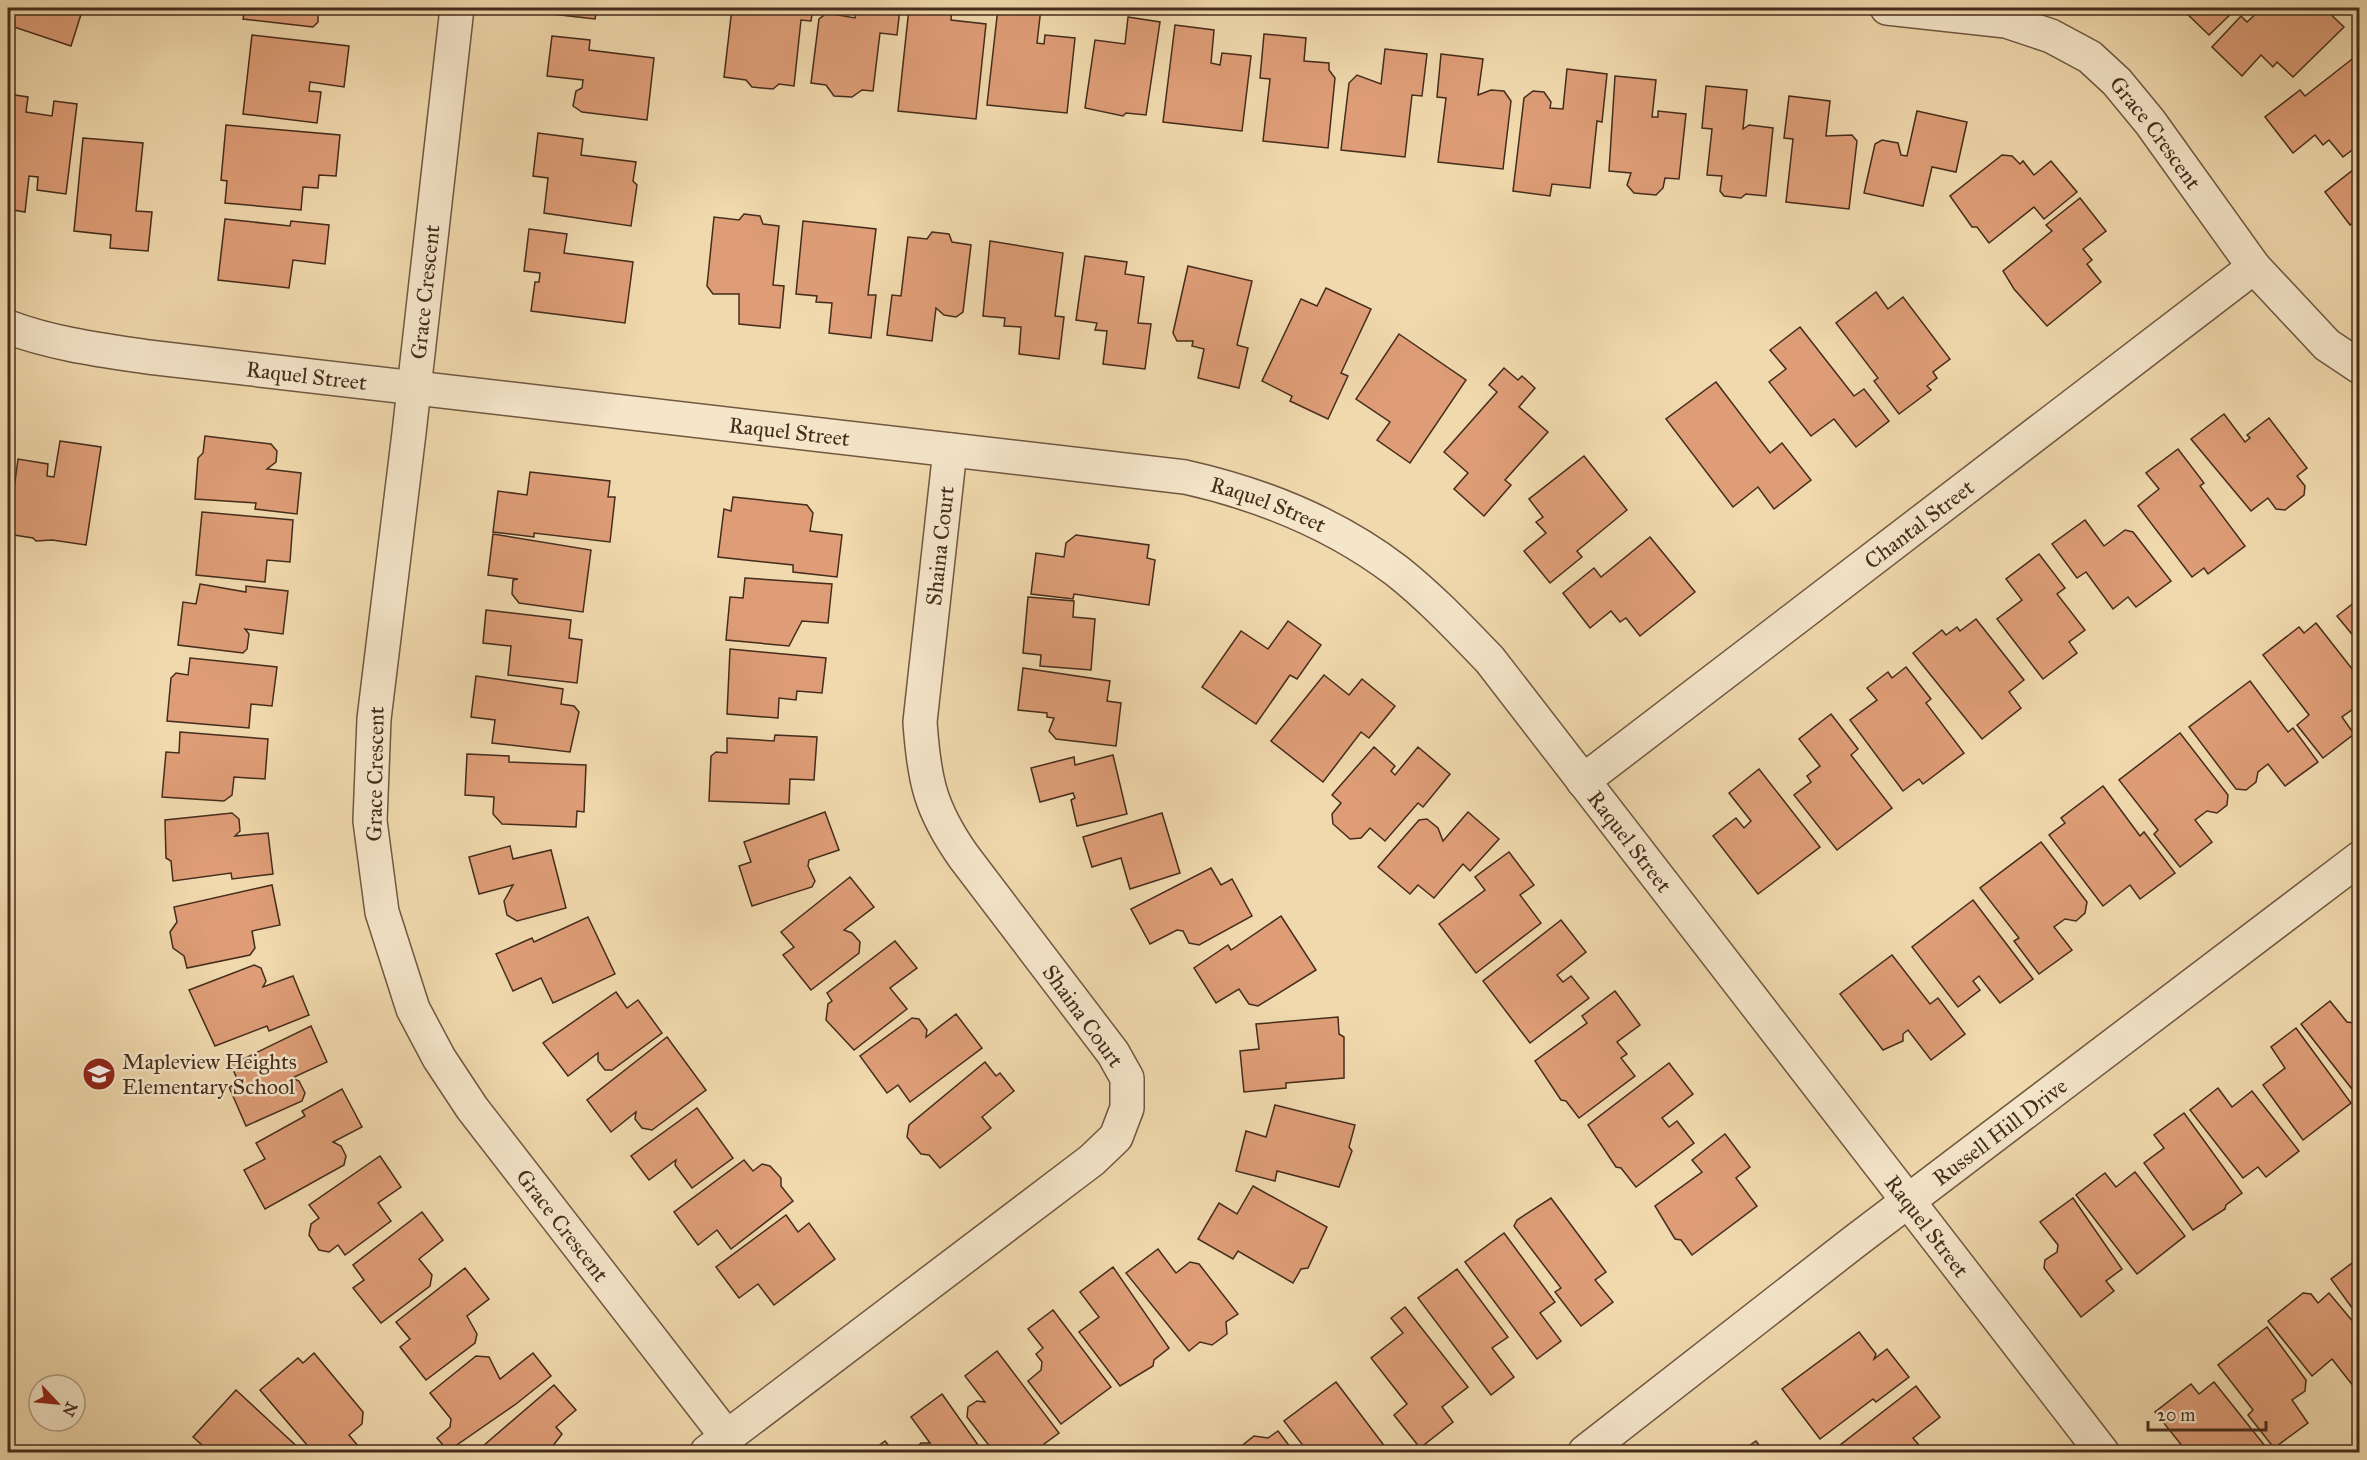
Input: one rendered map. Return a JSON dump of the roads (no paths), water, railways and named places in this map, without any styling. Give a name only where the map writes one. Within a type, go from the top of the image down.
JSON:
[{"type":"street","name":"Grace Crescent","points":[[457,8],[374,719],[370,773],[370,821],[374,866],[382,912],[413,1009],[439,1058],[472,1108],[717,1445]]},
{"type":"street","name":"Grace Crescent","points":[[1887,8],[2006,21],[2051,36],[2090,57],[2117,82],[2150,122],[2254,267],[2327,345],[2360,368]]},
{"type":"street","name":"Chantal Street","points":[[1583,781],[2254,267]]},
{"type":"street","name":"Raquel Street","points":[[8,327],[29,335],[85,348],[127,354],[1185,477],[1228,486],[1293,510],[1344,536],[1396,571],[1443,611],[1490,660],[2102,1452]]},
{"type":"street","name":"Shaina Court","points":[[717,1445],[1092,1160],[1116,1137],[1127,1108],[1127,1078],[1113,1053],[945,831],[932,802],[923,766],[920,722],[950,450]]},
{"type":"street","name":"Russell Hill Drive","points":[[1585,1452],[1854,1242],[2360,858]]},
{"type":"place","name":"Mapleview Heights Elementary School","points":[[99,1074]]}]
